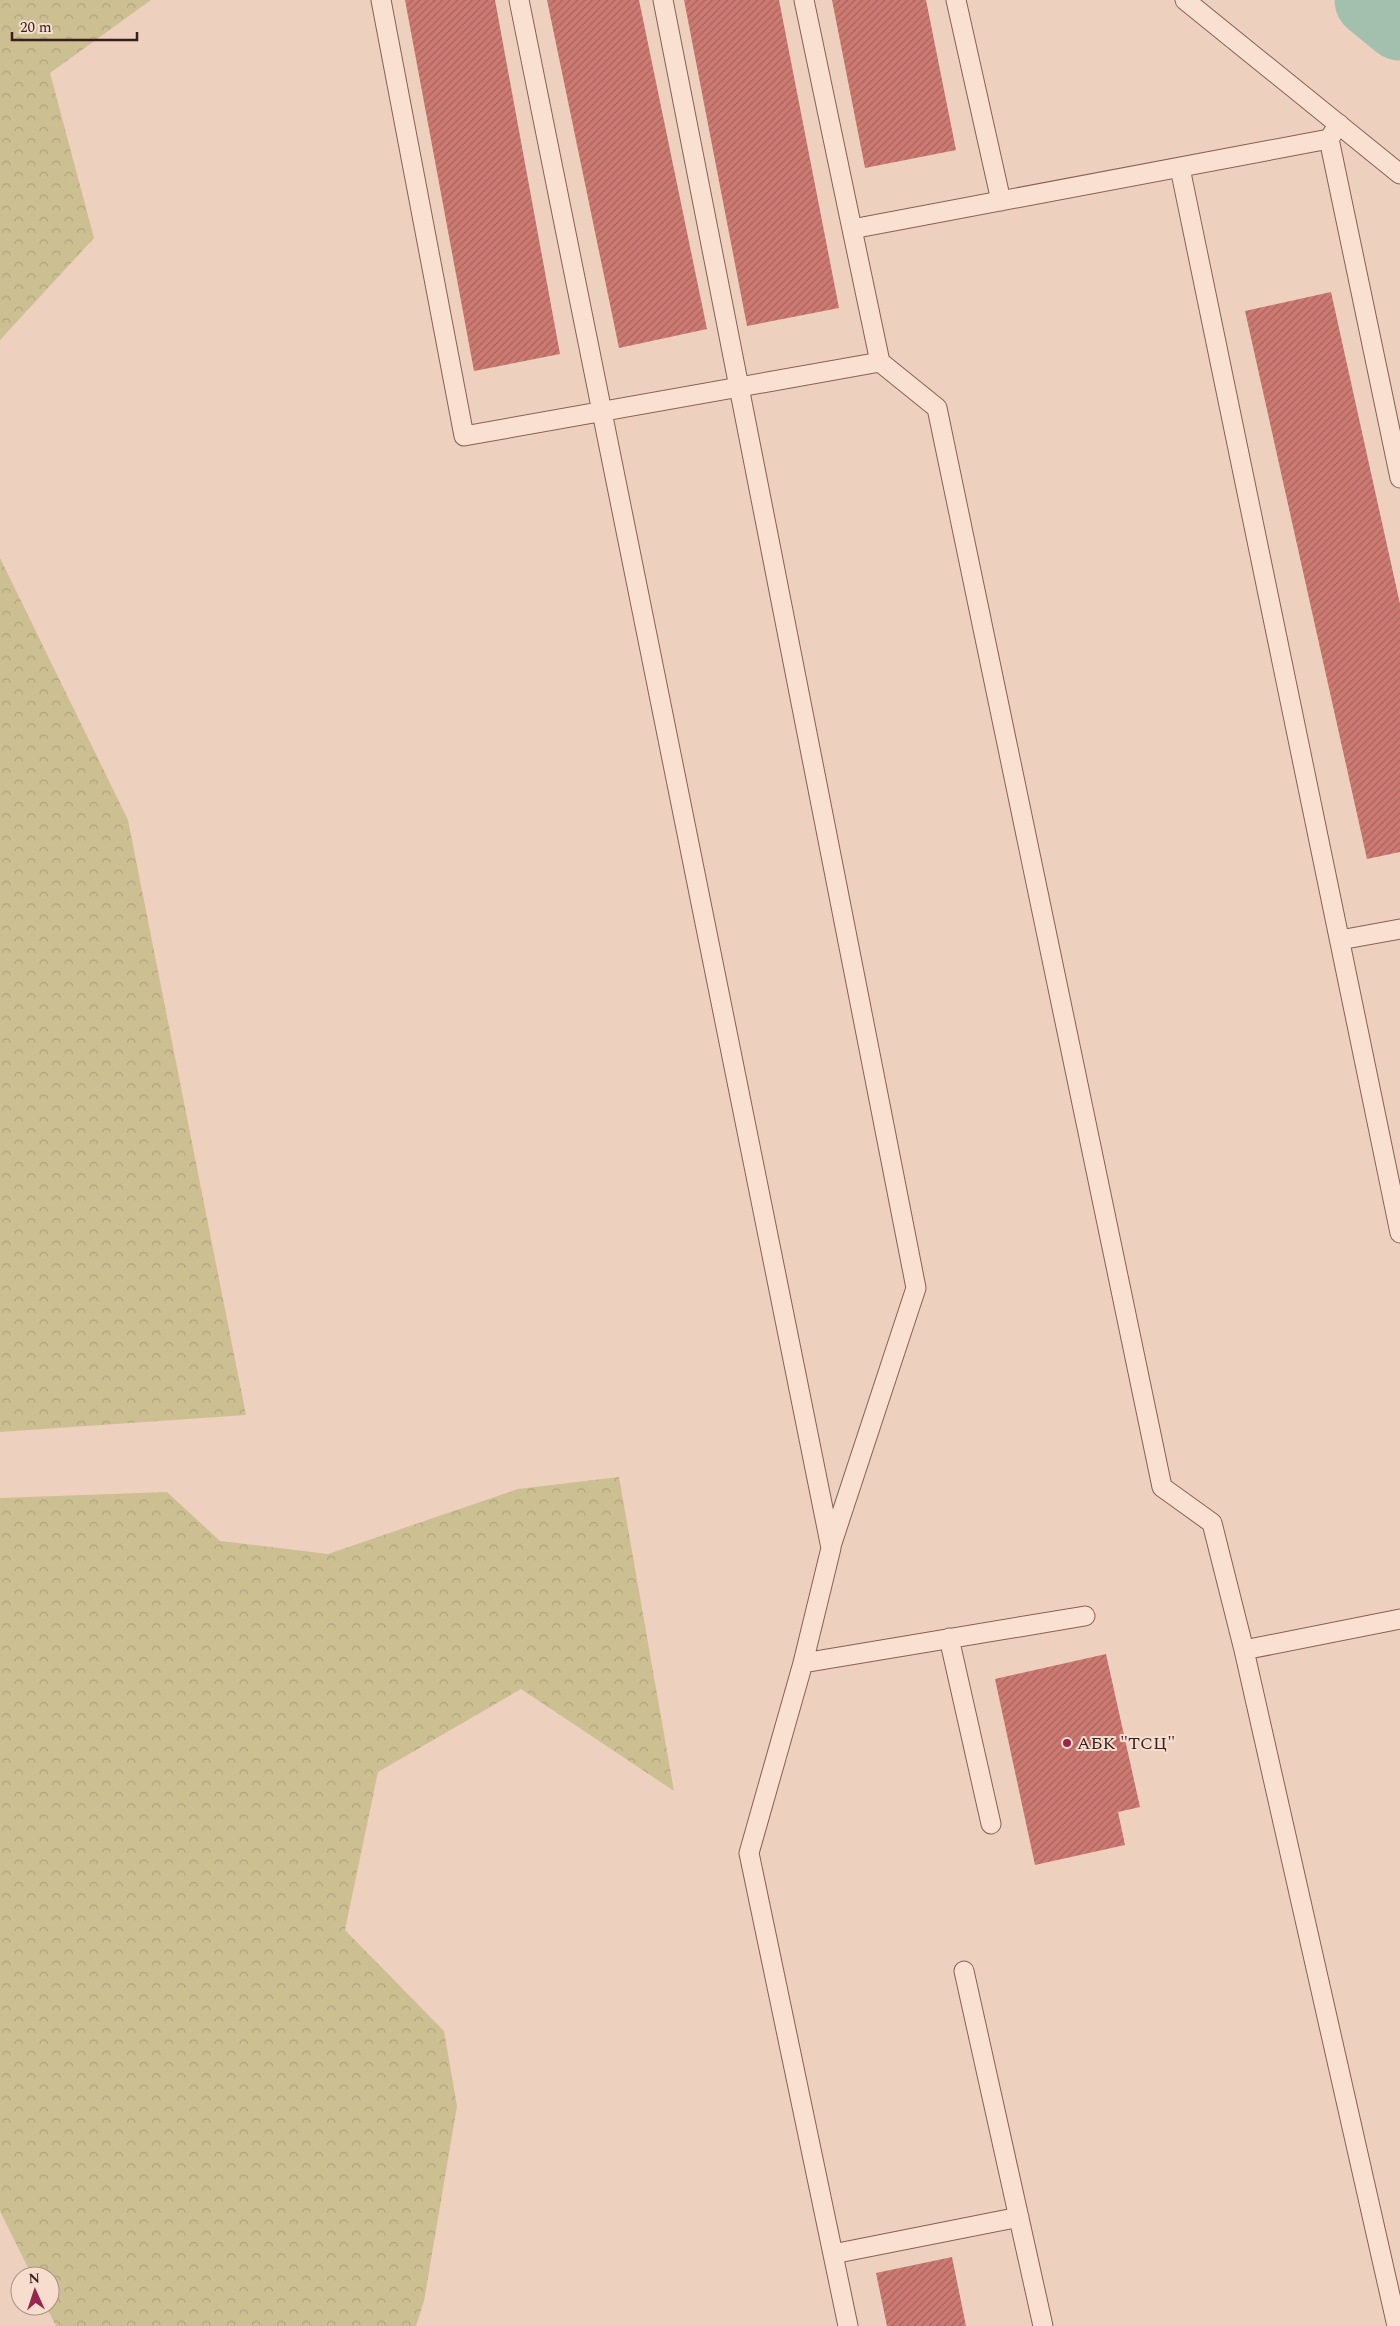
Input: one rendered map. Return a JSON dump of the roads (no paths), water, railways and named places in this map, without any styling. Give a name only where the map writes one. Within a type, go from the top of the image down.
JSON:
[{"type":"lane","points":[[381,0],[464,436],[880,362]]},
{"type":"lane","points":[[519,0],[831,1548]]},
{"type":"lane","points":[[662,0],[916,1288],[831,1548],[803,1663],[749,1853],[848,2326]]},
{"type":"lane","points":[[804,0],[880,362],[937,408],[1162,1487],[1212,1523],[1244,1650],[1397,2319]]},
{"type":"lane","points":[[956,0],[1000,201]]},
{"type":"lane","points":[[1185,0],[1334,132],[1400,174]]},
{"type":"lane","points":[[852,229],[1180,168],[1334,132]]},
{"type":"lane","points":[[1334,132],[1400,478]]},
{"type":"lane","points":[[1180,168],[1400,1233]]},
{"type":"lane","points":[[1340,940],[1400,929]]},
{"type":"lane","points":[[803,1663],[1085,1616]]},
{"type":"lane","points":[[1244,1650],[1400,1619]]},
{"type":"lane","points":[[949,1638],[991,1824]]},
{"type":"lane","points":[[964,1972],[1043,2326]]},
{"type":"lane","points":[[833,2254],[1019,2217]]},
{"type":"waterway","points":[[1372,0],[1400,23]]},
{"type":"place","name":"АБК \"ТСЦ\"","points":[[1067,1743]]}]
